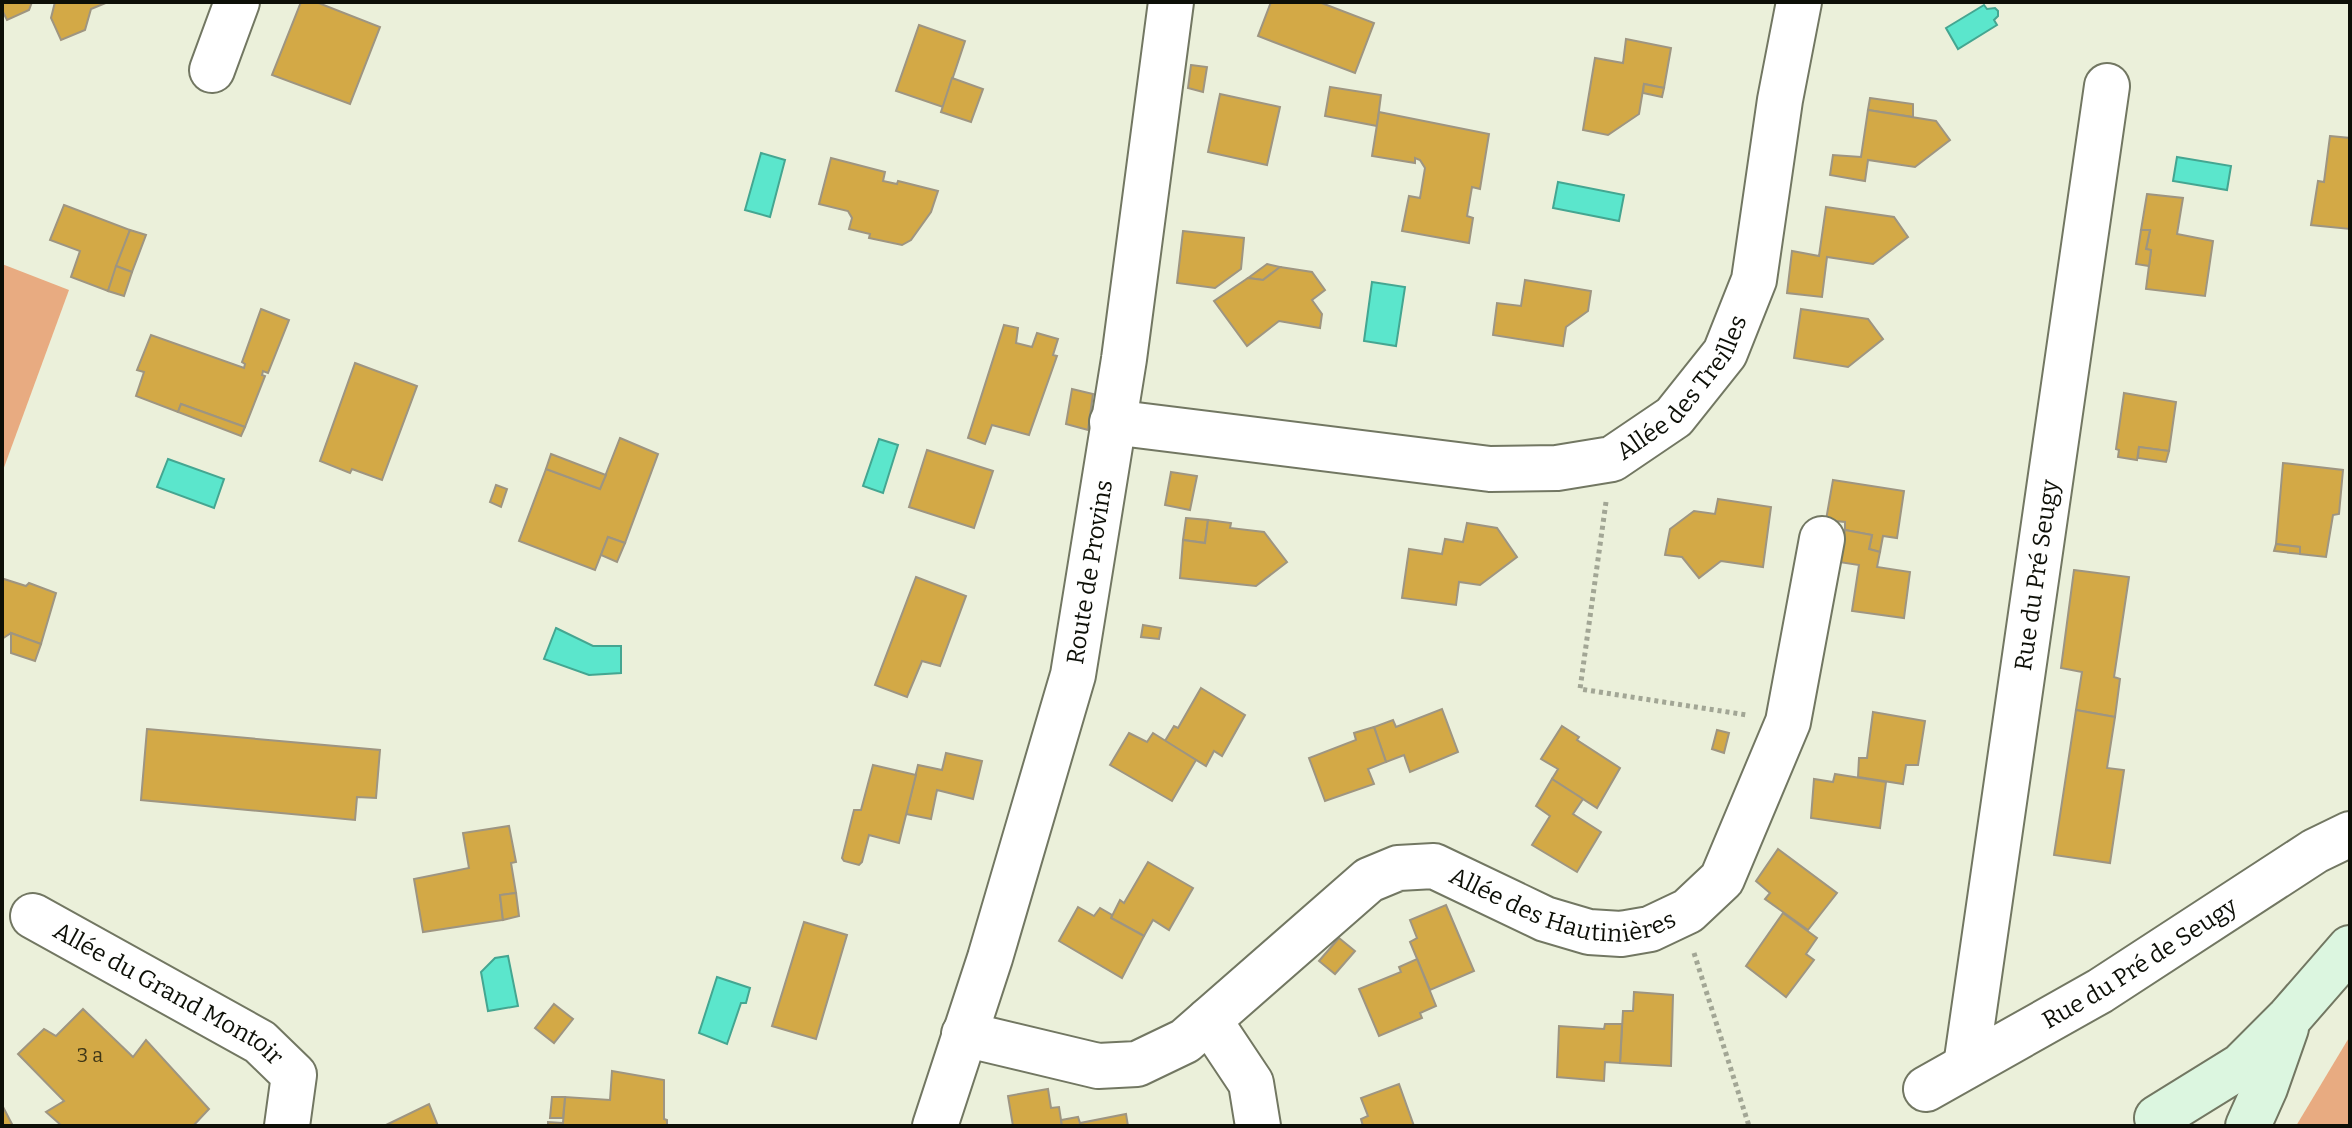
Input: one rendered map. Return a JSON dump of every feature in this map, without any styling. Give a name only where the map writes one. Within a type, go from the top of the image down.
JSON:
[{"type":"main road","points":[[2160,1123],[2241,1066],[2289,1018],[2350,948]]},
{"type":"main road","points":[[2248,1126],[2265,1088],[2289,1018]]},
{"type":"street","points":[[212,70],[237,2]]},
{"type":"street","name":"Route de Provins","points":[[935,1126],[990,958],[1073,675],[1124,359],[1171,2]]},
{"type":"street","name":"Allée des Treilles","points":[[1112,422],[1490,469],[1557,468],[1612,459],[1674,417],[1725,353],[1754,280],[1780,100],[1799,2]]},
{"type":"street","name":"Rue du Pré Seugy","points":[[1966,1066],[2107,86]]},
{"type":"street","name":"Allée des Hautinières","points":[[964,1034],[1098,1066],[1137,1064],[1185,1041],[1369,880],[1398,868],[1434,866],[1545,919],[1589,932],[1621,934],[1650,929],[1682,914],[1722,879],[1788,722],[1822,539]]},
{"type":"street","name":"Rue du Pré de Seugy","points":[[1926,1089],[2100,991],[2315,851],[2350,834]]},
{"type":"street","name":"Allée du Grand Montoir","points":[[33,916],[260,1042],[294,1075],[287,1126]]},
{"type":"street","points":[[1209,1020],[1251,1083],[1258,1126]]},
{"type":"path","points":[[1612,459],[1580,689],[1788,722]]},
{"type":"path","points":[[1682,914],[1749,1126]]},
{"type":"shaded area","points":[[2,264],[69,290],[2,473]]},
{"type":"shaded area","points":[[2350,1036],[2350,1126],[2296,1126]]},
{"type":"water","points":[[1984,5],[1987,9],[1995,8],[1998,11],[1994,20],[1997,25],[1958,49],[1946,28]]},
{"type":"water","points":[[761,153],[785,160],[770,217],[745,210]]},
{"type":"water","points":[[2177,157],[2231,166],[2227,190],[2173,181]]},
{"type":"water","points":[[1558,182],[1624,195],[1619,221],[1553,208]]},
{"type":"water","points":[[1372,282],[1405,287],[1396,346],[1364,341]]},
{"type":"water","points":[[879,439],[898,445],[883,493],[863,486]]},
{"type":"water","points":[[168,459],[224,479],[214,508],[157,487]]},
{"type":"water","points":[[556,628],[593,646],[621,646],[621,673],[589,675],[544,659]]},
{"type":"water","points":[[508,956],[518,1006],[488,1011],[481,972],[495,958]]},
{"type":"water","points":[[717,977],[750,988],[746,1003],[741,1003],[727,1044],[699,1033]]},
{"type":"building","points":[[2,2],[32,2],[29,10],[7,20]]},
{"type":"building","points":[[55,2],[108,2],[91,9],[85,30],[61,40],[51,18]]},
{"type":"building","points":[[301,2],[316,2],[380,27],[350,104],[272,75]]},
{"type":"building","points":[[1271,2],[1319,2],[1374,23],[1355,73],[1258,36]]},
{"type":"building","points":[[919,25],[965,41],[943,107],[896,91]]},
{"type":"building","points":[[1626,39],[1671,48],[1664,88],[1644,84],[1639,114],[1608,135],[1583,130],[1595,58],[1623,63]]},
{"type":"building","points":[[1191,65],[1207,67],[1203,92],[1188,88]]},
{"type":"building","points":[[952,78],[983,89],[971,122],[941,112]]},
{"type":"building","points":[[1644,84],[1664,88],[1662,97],[1643,93]]},
{"type":"building","points":[[1330,87],[1381,95],[1377,126],[1325,116]]},
{"type":"building","points":[[1220,94],[1280,107],[1267,165],[1208,152]]},
{"type":"building","points":[[1870,98],[1913,104],[1913,117],[1868,110]]},
{"type":"building","points":[[1868,110],[1936,121],[1950,140],[1915,167],[1868,160],[1865,181],[1830,175],[1833,155],[1861,157]]},
{"type":"building","points":[[1379,112],[1489,134],[1480,189],[1472,187],[1467,216],[1473,218],[1469,243],[1402,231],[1409,196],[1420,198],[1425,168],[1415,158],[1415,163],[1372,156]]},
{"type":"building","points":[[2330,136],[2350,138],[2350,229],[2311,225],[2318,181],[2324,182]]},
{"type":"building","points":[[831,158],[885,172],[883,181],[897,184],[898,181],[938,191],[931,212],[911,240],[902,245],[869,238],[870,234],[849,229],[852,218],[848,211],[819,204]]},
{"type":"building","points":[[2147,194],[2183,198],[2177,234],[2213,241],[2205,296],[2146,289],[2151,250],[2146,249],[2150,230],[2141,230]]},
{"type":"building","points":[[64,205],[130,230],[108,291],[71,277],[80,251],[50,240]]},
{"type":"building","points":[[1826,207],[1894,217],[1908,237],[1873,264],[1827,257],[1822,297],[1787,293],[1792,251],[1819,256]]},
{"type":"building","points":[[130,230],[146,235],[132,272],[116,266]]},
{"type":"building","points":[[2141,230],[2150,230],[2146,249],[2151,250],[2149,266],[2136,264]]},
{"type":"building","points":[[1183,231],[1244,238],[1241,269],[1215,288],[1177,283]]},
{"type":"building","points":[[1267,264],[1280,267],[1263,280],[1248,278]]},
{"type":"building","points":[[116,266],[132,272],[124,296],[108,291]]},
{"type":"building","points":[[1280,267],[1312,272],[1325,290],[1312,300],[1322,314],[1320,328],[1279,321],[1247,346],[1214,301],[1248,278],[1263,280]]},
{"type":"building","points":[[1525,280],[1591,291],[1588,311],[1566,327],[1563,346],[1493,335],[1497,303],[1521,306]]},
{"type":"building","points":[[261,309],[289,320],[268,373],[263,371],[262,375],[265,376],[245,427],[181,404],[178,412],[136,396],[144,372],[137,370],[151,335],[244,368],[242,362]]},
{"type":"building","points":[[1801,309],[1868,319],[1883,339],[1848,367],[1794,358]]},
{"type":"building","points":[[1004,325],[1018,328],[1016,343],[1032,347],[1037,333],[1058,339],[1053,355],[1057,356],[1029,435],[992,425],[985,444],[968,438]]},
{"type":"building","points":[[355,363],[417,386],[382,480],[352,469],[350,473],[320,461]]},
{"type":"building","points":[[1072,389],[1093,394],[1088,430],[1066,424]]},
{"type":"building","points":[[2124,393],[2176,402],[2169,451],[2139,447],[2137,460],[2118,457],[2119,450],[2116,449]]},
{"type":"building","points":[[181,404],[245,427],[241,436],[178,412]]},
{"type":"building","points":[[620,438],[658,454],[625,543],[608,537],[595,570],[519,541],[546,469],[600,489]]},
{"type":"building","points":[[2139,447],[2169,451],[2166,462],[2138,458]]},
{"type":"building","points":[[927,450],[993,471],[974,528],[909,507]]},
{"type":"building","points":[[551,454],[606,475],[600,489],[546,469]]},
{"type":"building","points":[[2283,463],[2343,470],[2339,514],[2333,515],[2326,557],[2300,554],[2300,547],[2276,544]]},
{"type":"building","points":[[1171,472],[1197,476],[1190,510],[1165,505]]},
{"type":"building","points":[[1833,480],[1904,491],[1897,538],[1883,536],[1880,552],[1869,549],[1872,535],[1845,530],[1845,522],[1826,520]]},
{"type":"building","points":[[496,485],[507,489],[501,507],[490,502]]},
{"type":"building","points":[[1718,499],[1771,507],[1763,567],[1721,561],[1699,578],[1682,557],[1665,555],[1670,529],[1694,511],[1715,514]]},
{"type":"building","points":[[1186,518],[1208,520],[1205,543],[1183,540]]},
{"type":"building","points":[[1208,520],[1231,523],[1230,528],[1264,532],[1287,562],[1256,586],[1180,578],[1183,540],[1205,543]]},
{"type":"building","points":[[1467,523],[1497,528],[1517,557],[1480,585],[1459,582],[1456,605],[1402,598],[1409,549],[1442,554],[1445,539],[1463,542]]},
{"type":"building","points":[[1845,530],[1872,535],[1869,549],[1880,552],[1877,567],[1910,572],[1904,618],[1852,611],[1859,565],[1839,562]]},
{"type":"building","points":[[608,537],[625,543],[617,562],[601,555]]},
{"type":"building","points":[[2276,544],[2300,547],[2300,554],[2274,551]]},
{"type":"building","points":[[2074,570],[2129,577],[2114,677],[2120,679],[2115,717],[2076,710],[2082,672],[2061,668]]},
{"type":"building","points":[[916,577],[966,596],[940,666],[922,661],[907,697],[875,685]]},
{"type":"building","points":[[4,579],[26,586],[29,583],[56,593],[41,644],[11,633],[2,639]]},
{"type":"building","points":[[1143,625],[1161,628],[1159,639],[1141,637]]},
{"type":"building","points":[[11,633],[41,644],[35,661],[11,653]]},
{"type":"building","points":[[1201,688],[1245,715],[1222,756],[1214,751],[1206,766],[1165,741],[1174,726],[1178,728]]},
{"type":"building","points":[[1442,709],[1458,752],[1410,772],[1404,755],[1386,762],[1374,727],[1393,720],[1396,727]]},
{"type":"building","points":[[2076,710],[2115,717],[2107,768],[2124,770],[2110,863],[2054,855]]},
{"type":"building","points":[[1873,712],[1925,721],[1918,765],[1906,765],[1903,784],[1858,777],[1859,758],[1867,758]]},
{"type":"building","points":[[1562,726],[1579,737],[1577,740],[1620,768],[1597,808],[1552,779],[1558,769],[1541,759]]},
{"type":"building","points":[[1374,727],[1386,762],[1368,769],[1374,784],[1325,801],[1309,758],[1356,740],[1354,733]]},
{"type":"building","points":[[147,729],[380,750],[376,798],[357,797],[355,820],[141,800]]},
{"type":"building","points":[[1717,730],[1729,733],[1724,753],[1712,749]]},
{"type":"building","points":[[1129,733],[1147,742],[1153,733],[1196,760],[1172,801],[1110,765]]},
{"type":"building","points":[[946,753],[982,761],[973,799],[937,790],[931,819],[906,814],[918,765],[942,770]]},
{"type":"building","points":[[873,765],[916,775],[899,843],[869,835],[859,865],[842,858],[854,810],[861,810]]},
{"type":"building","points":[[1835,774],[1886,782],[1880,828],[1811,818],[1814,779],[1833,782]]},
{"type":"building","points":[[1552,779],[1583,799],[1573,814],[1601,832],[1577,872],[1532,845],[1550,816],[1536,806]]},
{"type":"building","points":[[509,826],[516,862],[511,863],[516,893],[500,895],[503,920],[423,932],[414,879],[469,868],[463,833]]},
{"type":"building","points":[[1778,849],[1837,893],[1808,930],[1765,899],[1770,893],[1756,881]]},
{"type":"building","points":[[1148,862],[1193,888],[1169,930],[1153,920],[1144,936],[1111,918],[1120,900],[1124,903]]},
{"type":"building","points":[[516,893],[519,916],[503,920],[500,895]]},
{"type":"building","points":[[1446,905],[1474,971],[1430,990],[1410,942],[1417,938],[1410,920]]},
{"type":"building","points":[[1078,907],[1094,916],[1100,908],[1112,915],[1111,918],[1144,936],[1122,978],[1059,941]]},
{"type":"building","points":[[1783,913],[1817,938],[1806,954],[1814,960],[1786,997],[1746,966]]},
{"type":"building","points":[[804,922],[847,935],[816,1039],[772,1026]]},
{"type":"building","points":[[1339,938],[1355,951],[1335,974],[1319,961]]},
{"type":"building","points":[[1417,959],[1436,1006],[1420,1013],[1422,1018],[1379,1036],[1359,989],[1401,972],[1399,967]]},
{"type":"building","points":[[1634,992],[1673,995],[1671,1066],[1620,1063],[1623,1011],[1633,1011]]},
{"type":"building","points":[[554,1004],[573,1019],[554,1043],[535,1028]]},
{"type":"building","points":[[83,1009],[133,1057],[146,1040],[209,1109],[193,1126],[62,1126],[46,1112],[64,1101],[18,1054],[44,1029],[56,1036]]},
{"type":"building","points":[[1605,1024],[1622,1024],[1620,1063],[1605,1062],[1604,1081],[1557,1077],[1559,1026],[1604,1029]]},
{"type":"building","points":[[612,1071],[664,1080],[664,1119],[667,1126],[548,1126],[548,1122],[563,1123],[565,1097],[610,1100]]},
{"type":"building","points":[[1399,1084],[1414,1126],[1363,1126],[1361,1119],[1368,1116],[1361,1098]]},
{"type":"building","points":[[1048,1089],[1051,1108],[1059,1107],[1062,1126],[1013,1126],[1008,1096]]},
{"type":"building","points":[[552,1097],[565,1097],[563,1118],[550,1118]]},
{"type":"building","points":[[429,1104],[438,1126],[384,1126]]},
{"type":"building","points":[[2,1105],[13,1126],[2,1126]]},
{"type":"building","points":[[1126,1114],[1128,1126],[1062,1126],[1061,1120],[1078,1117],[1080,1123]]}]
